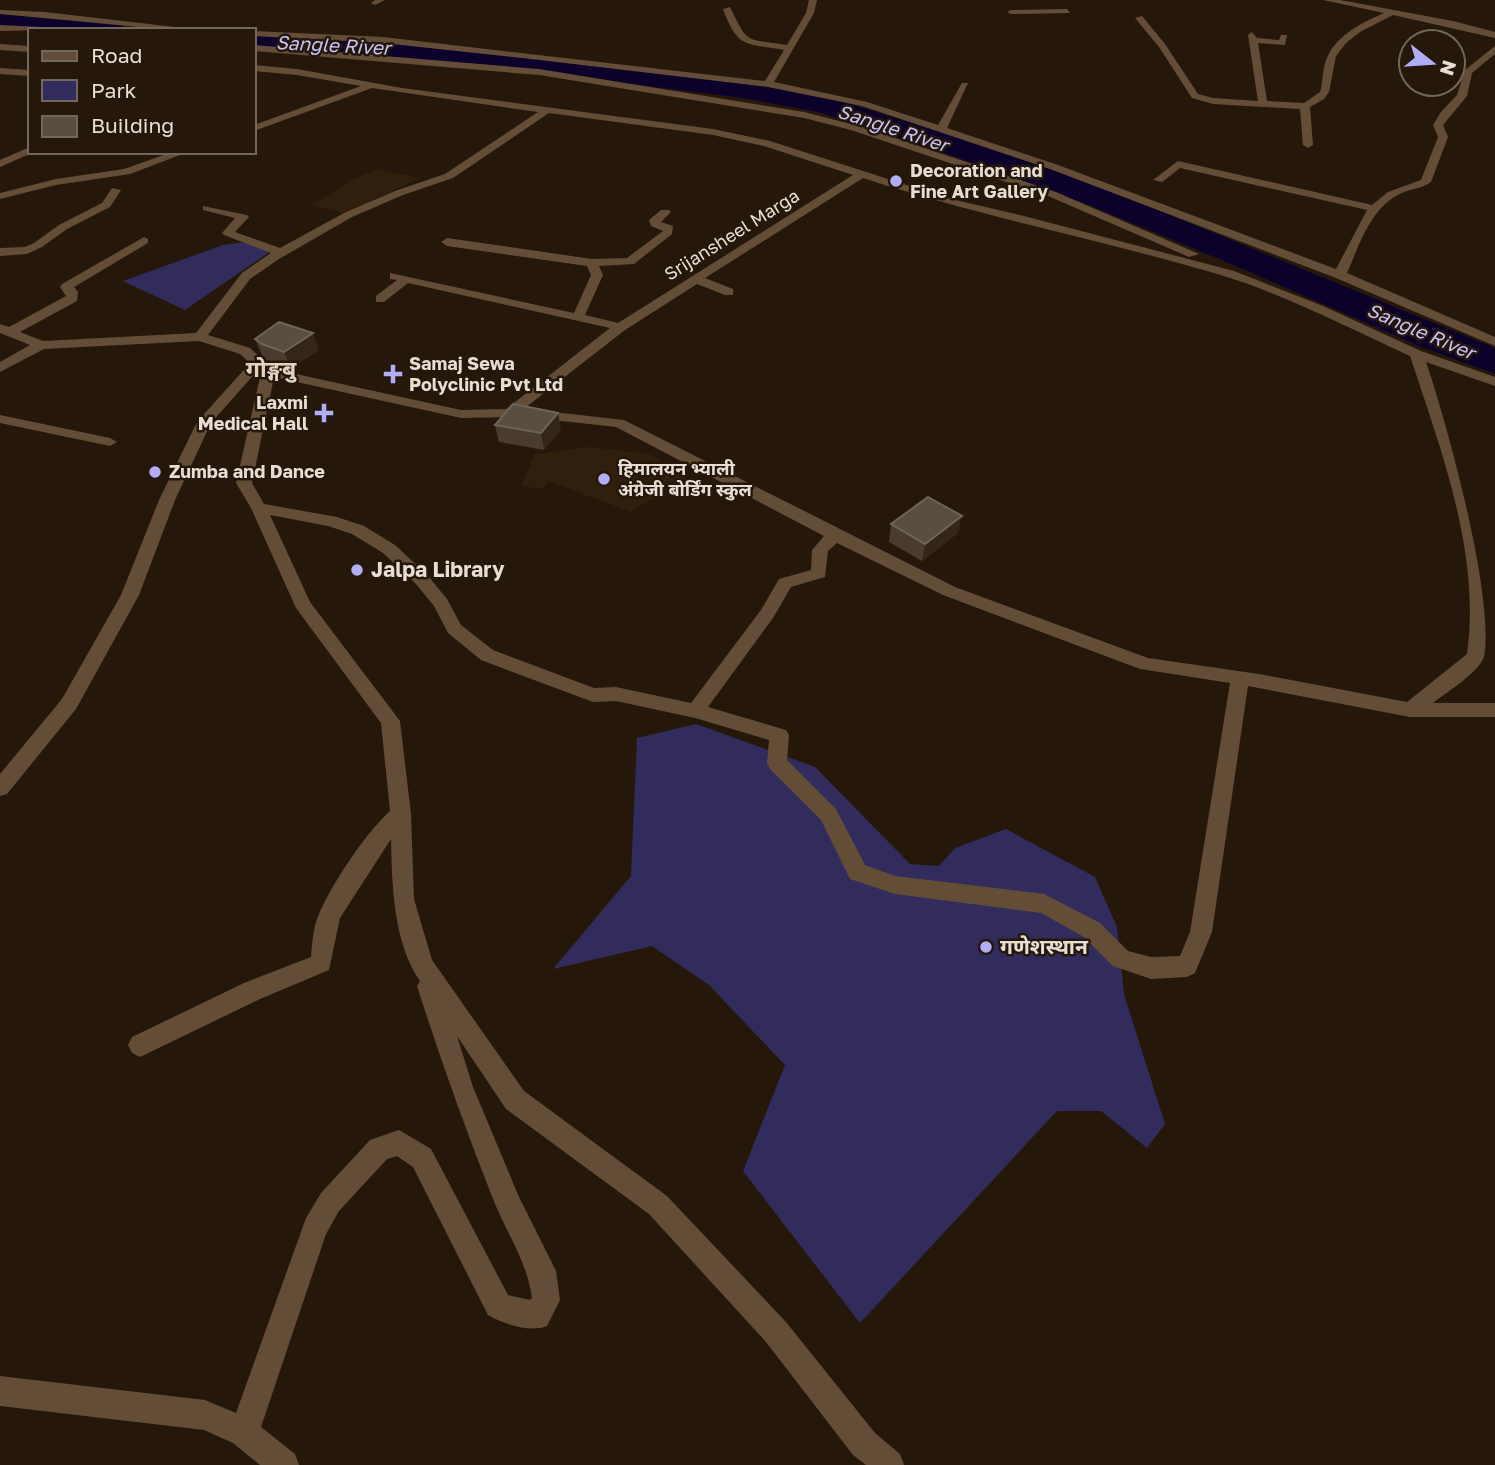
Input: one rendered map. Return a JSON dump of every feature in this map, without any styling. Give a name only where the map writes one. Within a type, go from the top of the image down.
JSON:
[{"type":"street","points":[[768,84],[810,13],[813,0]]},
{"type":"street","points":[[1006,0],[1013,15],[1067,10]]},
{"type":"street","points":[[1326,0],[1495,33]]},
{"type":"street","points":[[727,9],[739,37],[789,48]]},
{"type":"street","points":[[0,12],[178,28]]},
{"type":"street","points":[[1139,18],[1162,46],[1195,96],[1213,101],[1305,106],[1317,102],[1325,93],[1332,57],[1346,38],[1390,14]]},
{"type":"street","points":[[1453,24],[1489,21]]},
{"type":"street","points":[[0,28],[28,29]]},
{"type":"street","points":[[256,34],[383,40],[768,84],[864,104],[1054,167],[1340,275],[1495,342]]},
{"type":"street","points":[[1263,103],[1253,37],[1283,43],[1284,37]]},
{"type":"street","points":[[0,47],[28,49]]},
{"type":"street","points":[[256,48],[539,72],[804,115],[855,128],[1052,194],[1416,354],[1495,382]]},
{"type":"street","points":[[1340,275],[1372,208],[1405,185],[1426,182],[1443,137],[1438,125],[1444,114],[1462,96],[1464,77],[1476,62],[1495,48]]},
{"type":"street","points":[[256,68],[297,72],[402,91],[713,132],[766,143],[944,201],[1020,218],[1230,274]]},
{"type":"street","points":[[0,71],[28,73]]},
{"type":"street","points":[[256,127],[374,85]]},
{"type":"street","points":[[942,128],[965,85]]},
{"type":"street","points":[[1305,106],[1308,145]]},
{"type":"street","points":[[200,337],[246,276],[281,253],[348,215],[449,176],[547,110]]},
{"type":"street","points":[[0,164],[28,151]]},
{"type":"street","points":[[0,196],[56,182],[127,173],[178,154]]},
{"type":"street","points":[[1158,180],[1178,164],[1372,208]]},
{"type":"street","name":"Srijansheel Marga","points":[[510,413],[620,327],[863,173]]},
{"type":"street","points":[[0,252],[27,250],[38,245],[63,227],[106,205],[116,190]]},
{"type":"street","points":[[207,208],[243,217],[228,233],[281,253]]},
{"type":"street","points":[[447,242],[592,263],[630,261],[668,232],[669,228],[655,224],[655,220],[665,212]]},
{"type":"street","points":[[5,330],[73,298],[72,292],[66,288],[144,241]]},
{"type":"street","points":[[592,263],[597,275],[585,307],[578,317],[620,327]]},
{"type":"street","points":[[380,299],[400,277],[500,302],[586,319]]},
{"type":"street","points":[[696,279],[729,292]]},
{"type":"street","points":[[5,330],[41,345],[200,337],[245,351],[262,368],[397,402],[461,414],[510,413],[534,419],[562,417],[619,423],[949,591],[1146,664],[1240,678],[1410,710],[1495,710]]},
{"type":"street","points":[[0,368],[41,345]]},
{"type":"street","points":[[1410,710],[1475,657],[1489,614],[1480,536],[1416,354]]},
{"type":"street","points":[[244,1432],[315,1227],[330,1202],[379,1149],[400,1143],[422,1158],[498,1305],[537,1316],[546,1300],[542,1271],[509,1206],[461,1087],[403,900],[401,814],[390,721],[302,604],[259,508],[244,483],[262,368]]},
{"type":"street","points":[[0,788],[69,704],[130,595],[167,500],[204,422],[262,368]]},
{"type":"street","points":[[0,419],[110,442]]},
{"type":"street","points":[[259,508],[331,521],[358,530],[389,549],[422,580],[441,603],[454,629],[487,655],[593,695],[615,694],[695,711],[779,735],[777,762],[829,815],[858,872],[895,886],[1044,904],[1092,930],[1121,959],[1152,968],[1187,967],[1201,932],[1240,678]]},
{"type":"street","points":[[695,711],[767,614],[786,583],[819,572],[820,550],[835,535]]},
{"type":"street","points":[[139,1045],[252,991],[321,963],[328,919],[377,841],[394,817],[401,814]]},
{"type":"street","points":[[422,965],[515,1100],[658,1205],[776,1332],[864,1444],[889,1465]]},
{"type":"street","points":[[0,1391],[205,1415],[244,1432],[284,1465]]},
{"type":"shaded area","points":[[377,169],[420,178],[345,213],[312,205],[350,181]]},
{"type":"shaded area","name":"हिमालयन भ्याली अंग्रेजी बोर्डिंग स्कुल","points":[[590,447],[649,454],[687,477],[631,512],[548,481],[543,489],[521,486],[535,454]]},
{"type":"green space","points":[[245,242],[271,251],[185,310],[123,281],[223,245]]},
{"type":"green space","points":[[696,724],[815,767],[910,864],[939,866],[955,848],[1006,829],[1095,877],[1117,927],[1124,994],[1165,1124],[1147,1148],[1101,1111],[1057,1111],[860,1323],[743,1171],[785,1065],[709,985],[652,946],[553,969],[631,876],[637,738]]},
{"type":"building","points":[[279,322],[313,333],[284,352],[255,339]]},
{"type":"building","points":[[513,404],[558,413],[541,433],[495,425]]},
{"type":"building","points":[[928,497],[962,516],[925,544],[891,524]]},
{"type":"waterway","name":"Sangle River","points":[[0,21],[87,28]]},
{"type":"waterway","name":"Sangle River","points":[[256,40],[390,49],[525,63],[736,88],[824,105],[953,145],[1102,199],[1495,362]]},
{"type":"place","name":"Decoration and Fine Art Gallery","points":[[896,181]]},
{"type":"place","name":"Samaj Sewa Polyclinic Pvt Ltd","points":[[393,374]]},
{"type":"place","name":"Laxmi Medical Hall","points":[[324,413]]},
{"type":"place","name":"Zumba and Dance","points":[[155,472]]},
{"type":"place","name":"हिमालयन भ्याली अंग्रेजी बोर्डिंग स्कुल","points":[[604,479]]},
{"type":"place","name":"Jalpa Library","points":[[357,570]]},
{"type":"place","name":"गणेशस्थान","points":[[986,947]]},
{"type":"district","name":"गोङ्गबु","points":[[271,369]]}]
